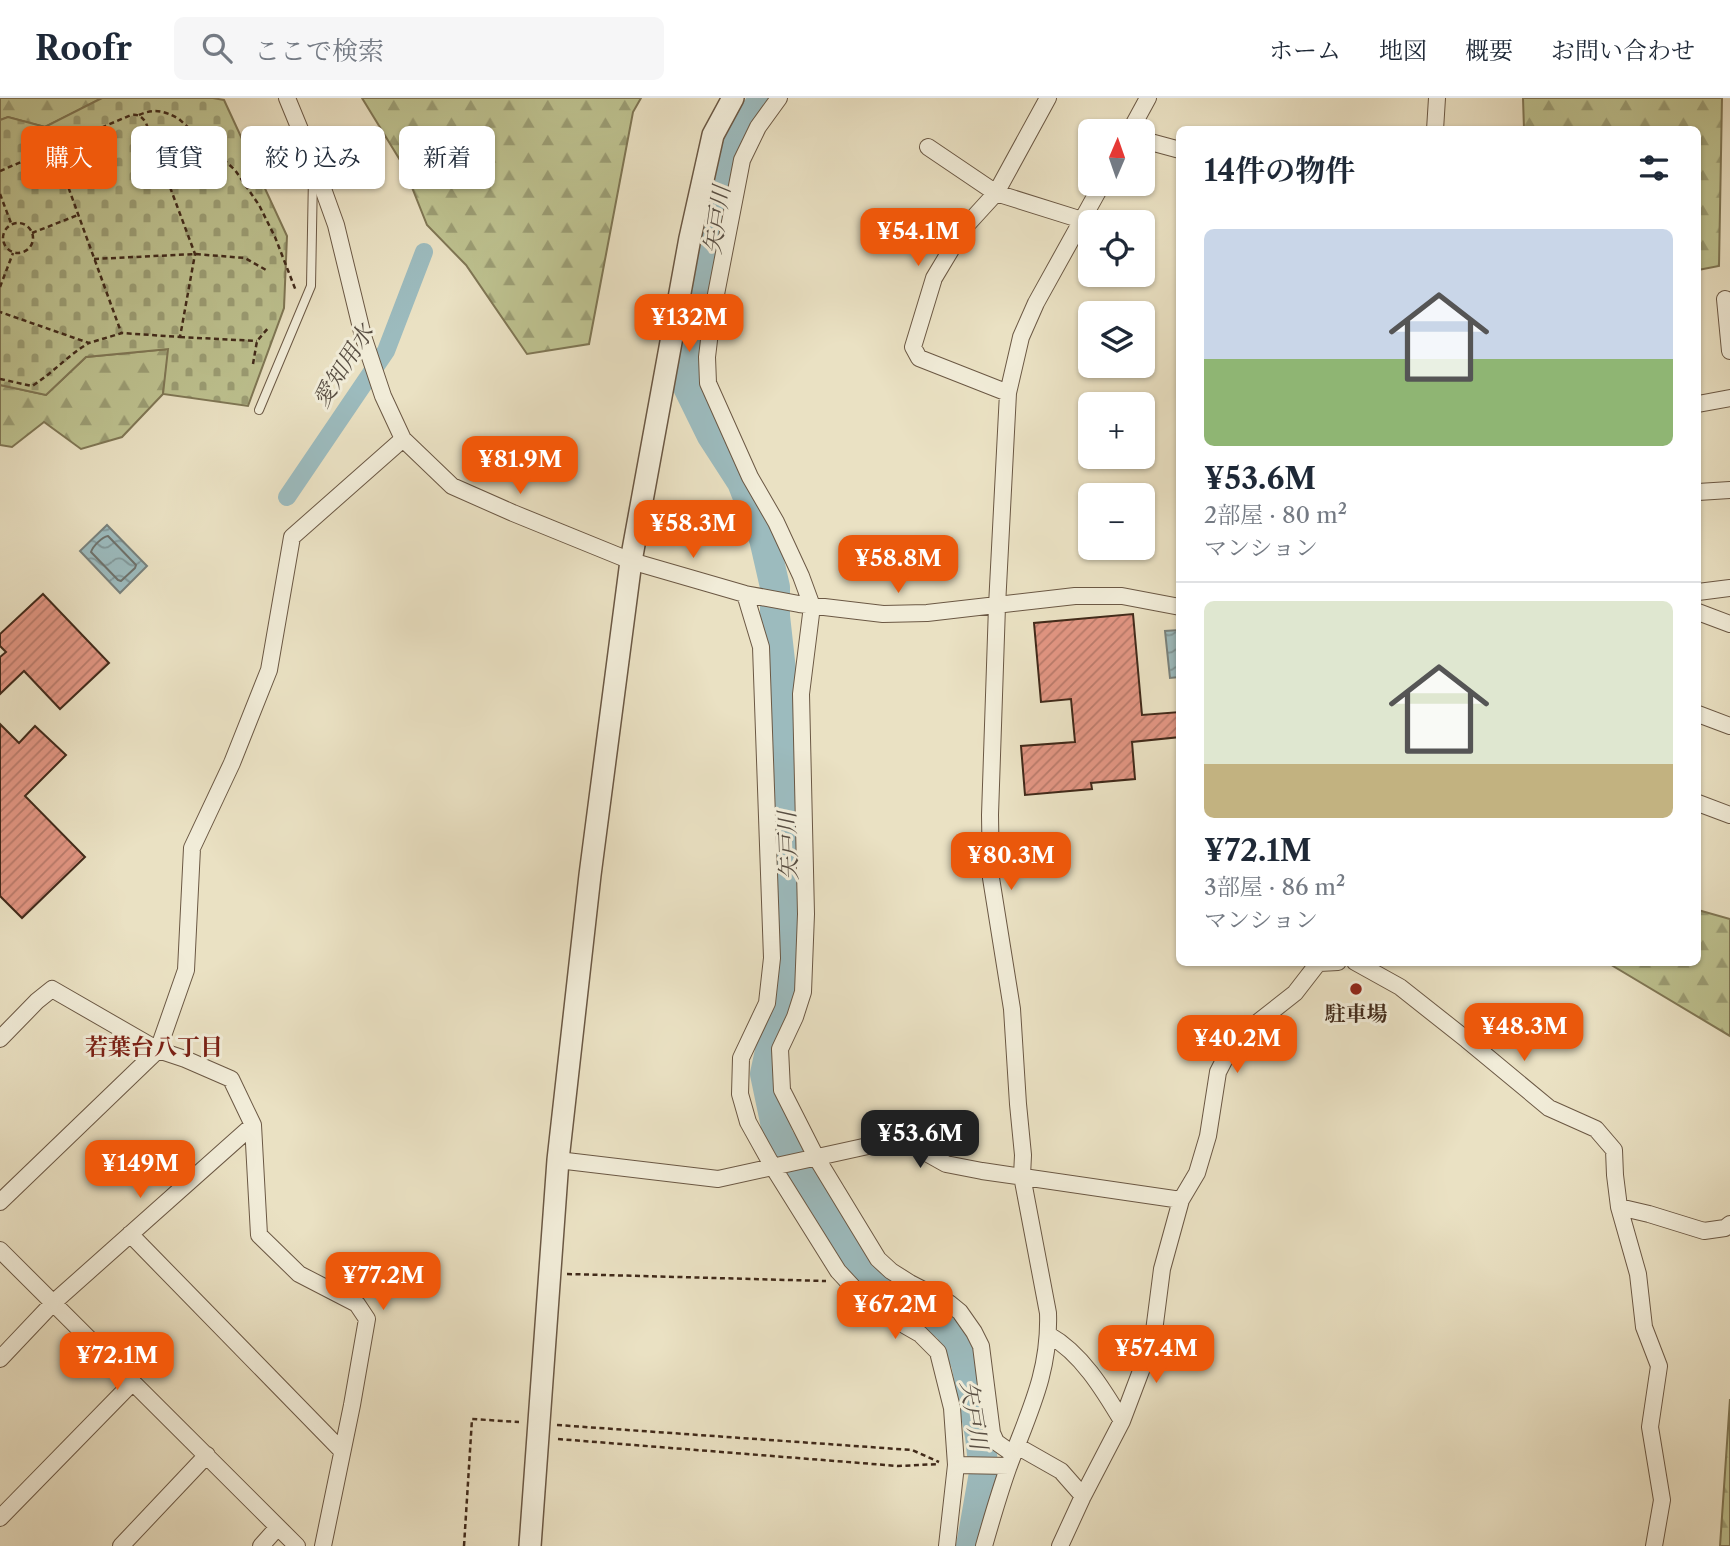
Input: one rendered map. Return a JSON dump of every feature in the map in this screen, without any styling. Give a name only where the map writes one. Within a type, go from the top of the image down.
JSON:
[{"type":"street","points":[[287,98],[298,126]]},
{"type":"street","points":[[530,1546],[558,1160],[590,875],[631,561],[693,225],[713,135],[733,98]]},
{"type":"street","points":[[779,98],[758,127],[742,160],[712,315],[707,356],[708,383],[750,477],[776,522],[801,576],[805,605],[801,694],[806,914],[803,992],[780,1049],[782,1090],[816,1157],[878,1259],[909,1283],[949,1303],[960,1312],[974,1332],[981,1346],[992,1433],[996,1442],[1013,1455],[1061,1471],[1083,1496]]},
{"type":"street","points":[[1009,393],[919,358],[913,347],[934,278],[964,228],[996,193],[1048,98]]},
{"type":"street","points":[[1137,119],[1148,98]]},
{"type":"street","points":[[1435,126],[1437,98]]},
{"type":"street","points":[[1155,143],[1176,149]]},
{"type":"street","points":[[928,147],[996,193],[1078,219]]},
{"type":"street","points":[[323,189],[336,225],[363,336],[383,396],[403,439],[452,486],[631,561],[745,594],[805,605],[883,614],[927,613],[1075,596],[1122,596],[1176,606]]},
{"type":"street","points":[[984,1546],[1045,1365],[1049,1335],[1048,1312],[1022,1176],[1023,1154],[1012,1009],[991,878],[990,815],[997,606],[1009,393],[1021,337],[1036,303],[1078,227]]},
{"type":"street","points":[[1730,302],[1725,299],[1730,351]]},
{"type":"street","points":[[1701,403],[1730,398]]},
{"type":"street","points":[[0,1202],[158,1050],[186,970],[192,848],[232,763],[269,670],[292,537],[403,439]]},
{"type":"street","points":[[1701,492],[1730,490]]},
{"type":"street","points":[[1701,592],[1730,587]]},
{"type":"street","points":[[745,594],[761,647],[772,958],[767,1003],[741,1059],[740,1094],[748,1122],[773,1167],[839,1272],[863,1298],[920,1334],[938,1352],[952,1408],[956,1465],[947,1546]]},
{"type":"street","points":[[1701,613],[1730,624]]},
{"type":"street","points":[[1701,715],[1730,726]]},
{"type":"street","points":[[1701,804],[1730,815]]},
{"type":"street","points":[[1060,1546],[1122,1420],[1153,1339],[1162,1269],[1181,1200],[1197,1173],[1208,1136],[1218,1072],[1234,1041],[1295,993],[1317,966]]},
{"type":"street","points":[[1362,966],[1400,987],[1549,1108],[1596,1129],[1614,1150],[1619,1207],[1638,1274],[1644,1327],[1660,1366],[1650,1427],[1662,1500],[1654,1546]]},
{"type":"street","points":[[0,1039],[52,989],[158,1050],[231,1079],[253,1125],[259,1235],[299,1274],[357,1304],[367,1320],[323,1546]]},
{"type":"street","points":[[0,1359],[53,1303],[253,1125]]},
{"type":"street","points":[[558,1160],[718,1179],[886,1142],[912,1145],[946,1164],[1181,1200]]},
{"type":"street","points":[[1619,1207],[1704,1231],[1725,1228],[1730,1224]]},
{"type":"street","points":[[130,1234],[342,1451]]},
{"type":"street","points":[[0,1250],[297,1546]]},
{"type":"street","points":[[1049,1335],[1063,1343],[1085,1367],[1122,1420]]},
{"type":"street","points":[[0,1518],[133,1382]]},
{"type":"street","points":[[121,1546],[207,1455]]},
{"type":"street","points":[[956,1465],[1013,1455]]},
{"type":"street","points":[[261,1546],[278,1527]]},
{"type":"lane","points":[[260,410],[311,286],[313,189]]},
{"type":"path","points":[[105,126],[144,112],[158,110],[169,113],[235,170],[259,205],[275,237],[302,308]]},
{"type":"path","points":[[139,115],[144,118],[195,254],[180,337]]},
{"type":"path","points":[[0,171],[21,162]]},
{"type":"path","points":[[69,189],[122,333]]},
{"type":"path","points":[[0,194],[11,223]]},
{"type":"path","points":[[32,233],[78,215]]},
{"type":"path","points":[[20,222],[32,233],[33,242],[30,249],[23,254],[13,253],[3,243],[2,235],[11,223],[20,222]]},
{"type":"path","points":[[0,287],[13,253]]},
{"type":"path","points":[[94,259],[195,254],[245,258],[266,270]]},
{"type":"path","points":[[0,312],[89,343]]},
{"type":"path","points":[[253,364],[257,341],[269,327]]},
{"type":"path","points":[[0,379],[32,386],[76,350],[122,333],[257,341]]},
{"type":"path","points":[[549,1273],[818,1282],[830,1281],[839,1272]]},
{"type":"path","points":[[464,1546],[472,1419],[538,1430],[898,1466],[943,1464],[912,1450],[538,1430]]},
{"type":"green space","points":[[0,98],[102,98],[47,126],[8,117],[0,120]]},
{"type":"green space","points":[[102,98],[224,100],[241,137],[241,189],[265,189],[287,236],[284,308],[248,406],[163,394],[168,349],[86,357],[46,395],[0,385],[0,120],[8,117],[41,126],[21,126],[21,189],[117,189],[117,126],[47,126]]},
{"type":"green space","points":[[362,98],[641,98],[633,112],[589,344],[527,354],[466,265],[427,225],[413,189],[495,189],[495,126],[399,126],[399,158],[385,136],[385,126],[379,126]]},
{"type":"green space","points":[[1523,98],[1722,98],[1719,266],[1701,269],[1701,126],[1524,126]]},
{"type":"green space","points":[[169,349],[163,394],[122,437],[81,449],[44,422],[12,447],[0,445],[0,385],[46,395],[86,357]]},
{"type":"green space","points":[[1701,911],[1730,919],[1730,1036],[1613,966],[1701,966]]},
{"type":"green space","points":[[1730,1399],[1730,1546],[1720,1546]]},
{"type":"water","points":[[107,525],[147,566],[120,593],[80,551]]},
{"type":"water","points":[[1176,630],[1176,677],[1170,678],[1165,631]]},
{"type":"building","points":[[43,594],[109,663],[60,709],[24,671],[0,694],[0,657],[6,652],[0,646],[0,634]]},
{"type":"building","points":[[1133,614],[1142,715],[1176,712],[1176,737],[1132,742],[1135,779],[1091,783],[1092,789],[1025,795],[1021,746],[1075,742],[1071,699],[1041,702],[1034,623]]},
{"type":"building","points":[[0,724],[19,743],[35,726],[66,755],[25,796],[85,857],[22,918],[0,896]]},
{"type":"waterway","name":"矢戸川","points":[[764,98],[745,128],[724,171],[707,290],[683,377],[711,434],[742,482],[764,539],[775,587],[775,616],[783,688],[792,989],[773,1037],[765,1074],[778,1136],[872,1283],[920,1308],[949,1328],[966,1363],[984,1473],[971,1546]]},
{"type":"waterway","name":"愛知用水","points":[[287,497],[386,351],[424,252]]},
{"type":"place","name":"駐車場","points":[[1356,989]]},
{"type":"district","name":"若葉台八丁目","points":[[154,1047]]}]
